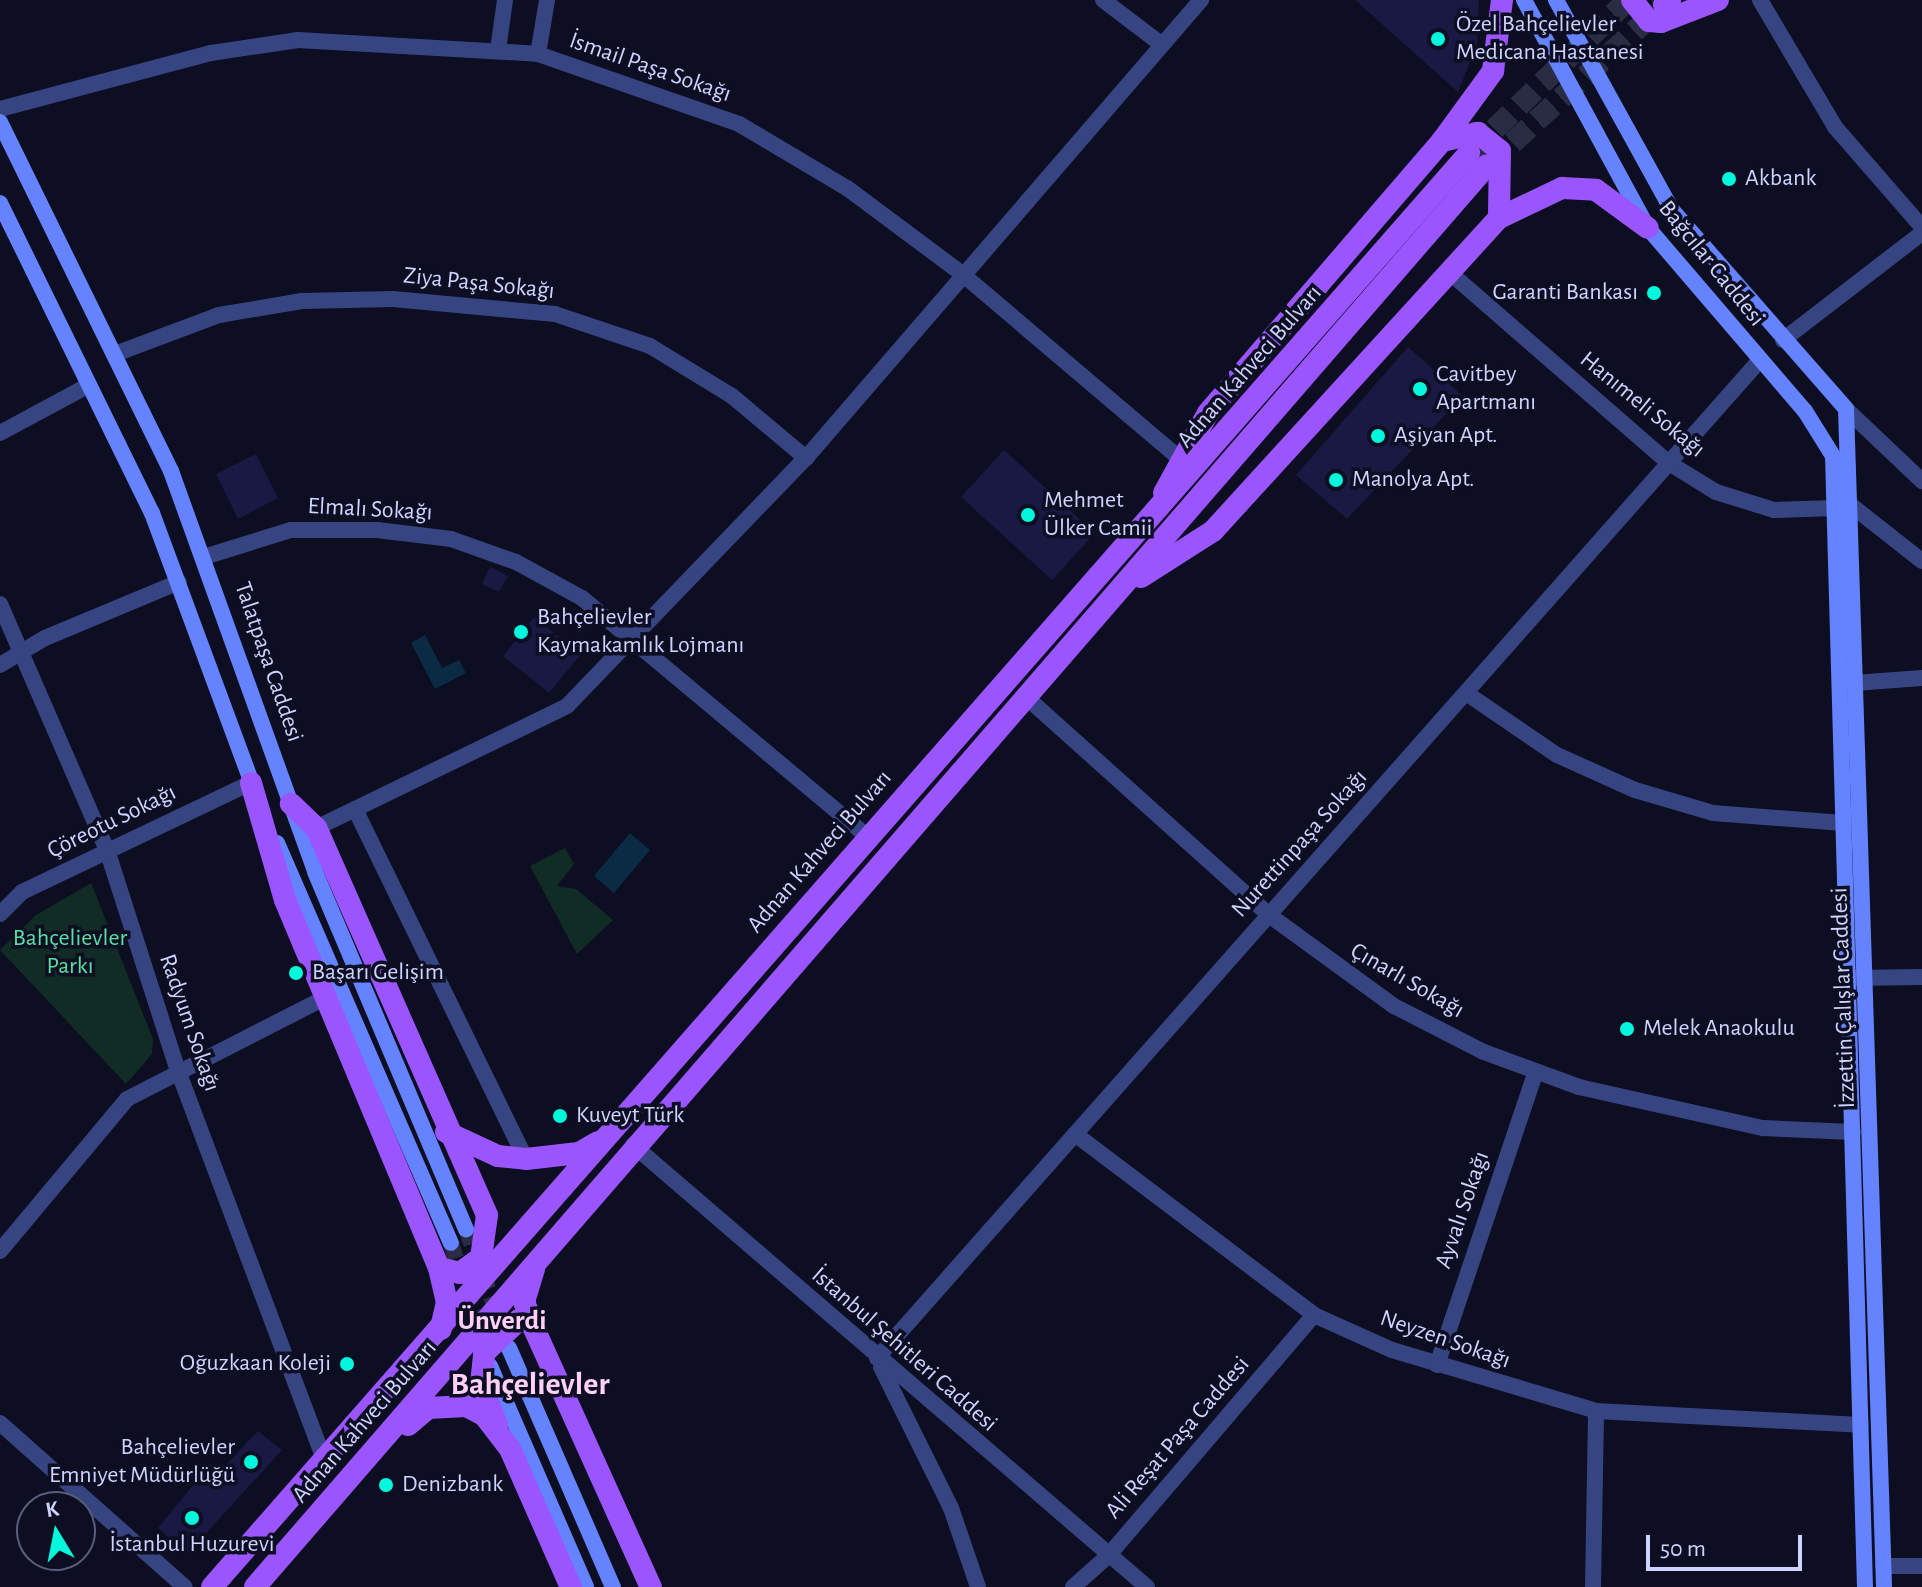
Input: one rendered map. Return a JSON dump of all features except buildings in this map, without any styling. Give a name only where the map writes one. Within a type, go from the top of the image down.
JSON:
[{"type":"main road","points":[[1153,516],[1180,459],[1208,413],[1442,141],[1493,71],[1502,0]]},
{"type":"main road","name":"Bağcılar Caddesi","points":[[1524,0],[1648,228],[1830,442],[1844,507]]},
{"type":"main road","name":"Bağcılar Caddesi","points":[[1556,0],[1672,210],[1846,409]]},
{"type":"main road","points":[[1632,0],[1649,21],[1661,22],[1718,0]]},
{"type":"main road","name":"Talatpaşa Caddesi","points":[[0,122],[115,354],[207,556],[291,804],[466,1229]]},
{"type":"main road","points":[[1442,141],[1478,133],[1500,151],[1499,218]]},
{"type":"main road","name":"Adnan Kahveci Bulvarı","points":[[212,1587],[440,1332],[867,836],[1478,159],[1117,593],[633,1145],[371,1458],[255,1587]]},
{"type":"main road","points":[[1117,593],[1213,531],[1499,218],[1562,188],[1596,190],[1648,228]]},
{"type":"main road","points":[[0,203],[89,385],[179,582],[324,998],[439,1268],[447,1302],[440,1332]]},
{"type":"main road","name":"İzzettin Çalışlar Caddesi","points":[[1846,409],[1840,684],[1851,978],[1865,1587]]},
{"type":"main road","name":"İzzettin Çalışlar Caddesi","points":[[1844,507],[1857,681],[1869,978],[1884,1587]]},
{"type":"main road","points":[[251,783],[451,1243]]},
{"type":"main road","points":[[291,804],[316,828],[446,1132],[487,1215],[488,1237],[472,1267],[460,1273],[439,1268]]},
{"type":"main road","points":[[446,1132],[498,1156],[526,1159],[579,1153],[631,1112]]},
{"type":"main road","points":[[543,1251],[526,1283],[532,1324],[651,1587]]},
{"type":"main road","points":[[532,1324],[519,1320],[484,1353],[481,1384],[498,1429],[571,1587]]},
{"type":"main road","points":[[509,1348],[613,1587]]},
{"type":"main road","points":[[490,1366],[586,1587]]},
{"type":"main road","points":[[371,1458],[428,1408],[466,1406],[498,1429]]},
{"type":"street","points":[[498,50],[505,0]]},
{"type":"street","points":[[538,54],[547,0]]},
{"type":"street","points":[[1103,0],[1161,44]]},
{"type":"street","points":[[316,828],[567,706],[806,458],[961,273],[1201,0]]},
{"type":"street","points":[[1760,0],[1835,127],[1922,230],[1783,340]]},
{"type":"street","name":"İsmail Paşa Sokağı","points":[[0,109],[211,53],[298,40],[538,54],[739,124],[847,188],[961,273],[1180,459]]},
{"type":"street","name":"Hanımeli Sokağı","points":[[1448,271],[1669,463],[1716,492],[1774,510],[1844,507]]},
{"type":"street","name":"Ziya Paşa Sokağı","points":[[115,354],[219,315],[302,301],[393,299],[555,314],[650,346],[732,396],[806,458]]},
{"type":"street","name":"Nurettinpaşa Sokağı","points":[[877,1358],[1759,361]]},
{"type":"street","points":[[0,433],[89,385]]},
{"type":"street","points":[[1846,409],[1922,481]]},
{"type":"street","points":[[1844,507],[1922,561]]},
{"type":"street","name":"Elmalı Sokağı","points":[[207,556],[291,530],[451,539],[516,562],[582,598],[867,836]]},
{"type":"street","points":[[0,665],[17,654],[179,582]]},
{"type":"street","name":"Radyum Sokağı","points":[[0,604],[17,654],[107,850],[177,1068],[324,1460]]},
{"type":"street","points":[[1840,684],[1922,678]]},
{"type":"street","points":[[1466,693],[1557,755],[1635,790],[1713,813],[1843,825],[1862,823]]},
{"type":"street","name":"Çınarlı Sokağı","points":[[1025,696],[1269,915],[1394,1006],[1536,1071],[1669,1111],[1763,1128],[1853,1132]]},
{"type":"street","name":"Çöreotu Sokağı","points":[[0,914],[22,892],[251,783]]},
{"type":"street","points":[[355,809],[526,1159]]},
{"type":"street","points":[[1851,978],[1922,977]]},
{"type":"street","points":[[0,1251],[127,1099],[177,1068],[324,998]]},
{"type":"street","name":"Ayvalı Sokağı","points":[[1437,1365],[1536,1071]]},
{"type":"street","name":"Neyzen Sokağı","points":[[1075,1134],[1200,1236],[1314,1315],[1437,1365],[1596,1411],[1861,1425]]},
{"type":"street","name":"İstanbul Şehitleri Caddesi","points":[[633,1145],[877,1358],[1147,1587]]},
{"type":"street","name":"Ali Reşat Paşa Caddesi","points":[[1073,1587],[1108,1556],[1314,1315]]},
{"type":"street","points":[[877,1358],[951,1508],[978,1587]]},
{"type":"street","points":[[1593,1587],[1596,1411]]},
{"type":"street","points":[[0,1423],[185,1587]]},
{"type":"street","points":[[1883,1566],[1922,1566]]},
{"type":"green space","points":[[565,848],[574,864],[557,886],[576,889],[613,920],[577,954],[530,866]]},
{"type":"green space","name":"Bahçelievler Parkı","points":[[91,883],[153,1039],[152,1054],[126,1084],[0,950],[36,915]]},
{"type":"water","points":[[425,635],[442,668],[459,660],[466,673],[435,689],[411,643]]},
{"type":"water","points":[[630,833],[650,850],[614,893],[594,876]]},
{"type":"tunnel","points":[[1471,152],[1628,0]]},
{"type":"tunnel","points":[[1488,165],[1660,8]]},
{"type":"tunnel","points":[[466,1229],[498,1316]]},
{"type":"tunnel","points":[[451,1243],[481,1337]]},
{"type":"place","name":"Özel Bahçelievler Medicana Hastanesi","points":[[1438,39]]},
{"type":"place","name":"Akbank","points":[[1729,179]]},
{"type":"place","name":"Garanti Bankası","points":[[1654,293]]},
{"type":"place","name":"Cavitbey Apartmanı","points":[[1420,389]]},
{"type":"place","name":"Aşiyan Apt.","points":[[1378,436]]},
{"type":"place","name":"Manolya Apt.","points":[[1336,480]]},
{"type":"place","name":"Mehmet Ülker Camii","points":[[1028,515]]},
{"type":"place","name":"Bahçelievler Kaymakamlık Lojmanı","points":[[521,632]]},
{"type":"place","name":"Başarı Gelişim","points":[[296,973]]},
{"type":"place","name":"Melek Anaokulu","points":[[1627,1029]]},
{"type":"place","name":"Kuveyt Türk","points":[[560,1116]]},
{"type":"place","name":"Oğuzkaan Koleji","points":[[347,1364]]},
{"type":"place","name":"Bahçelievler Emniyet Müdürlüğü","points":[[251,1462]]},
{"type":"place","name":"Denizbank","points":[[386,1485]]},
{"type":"place","name":"İstanbul Huzurevi","points":[[192,1518]]},
{"type":"district","name":"Ünverdi","points":[[502,1321]]},
{"type":"district","name":"Bahçelievler","points":[[530,1384]]}]
